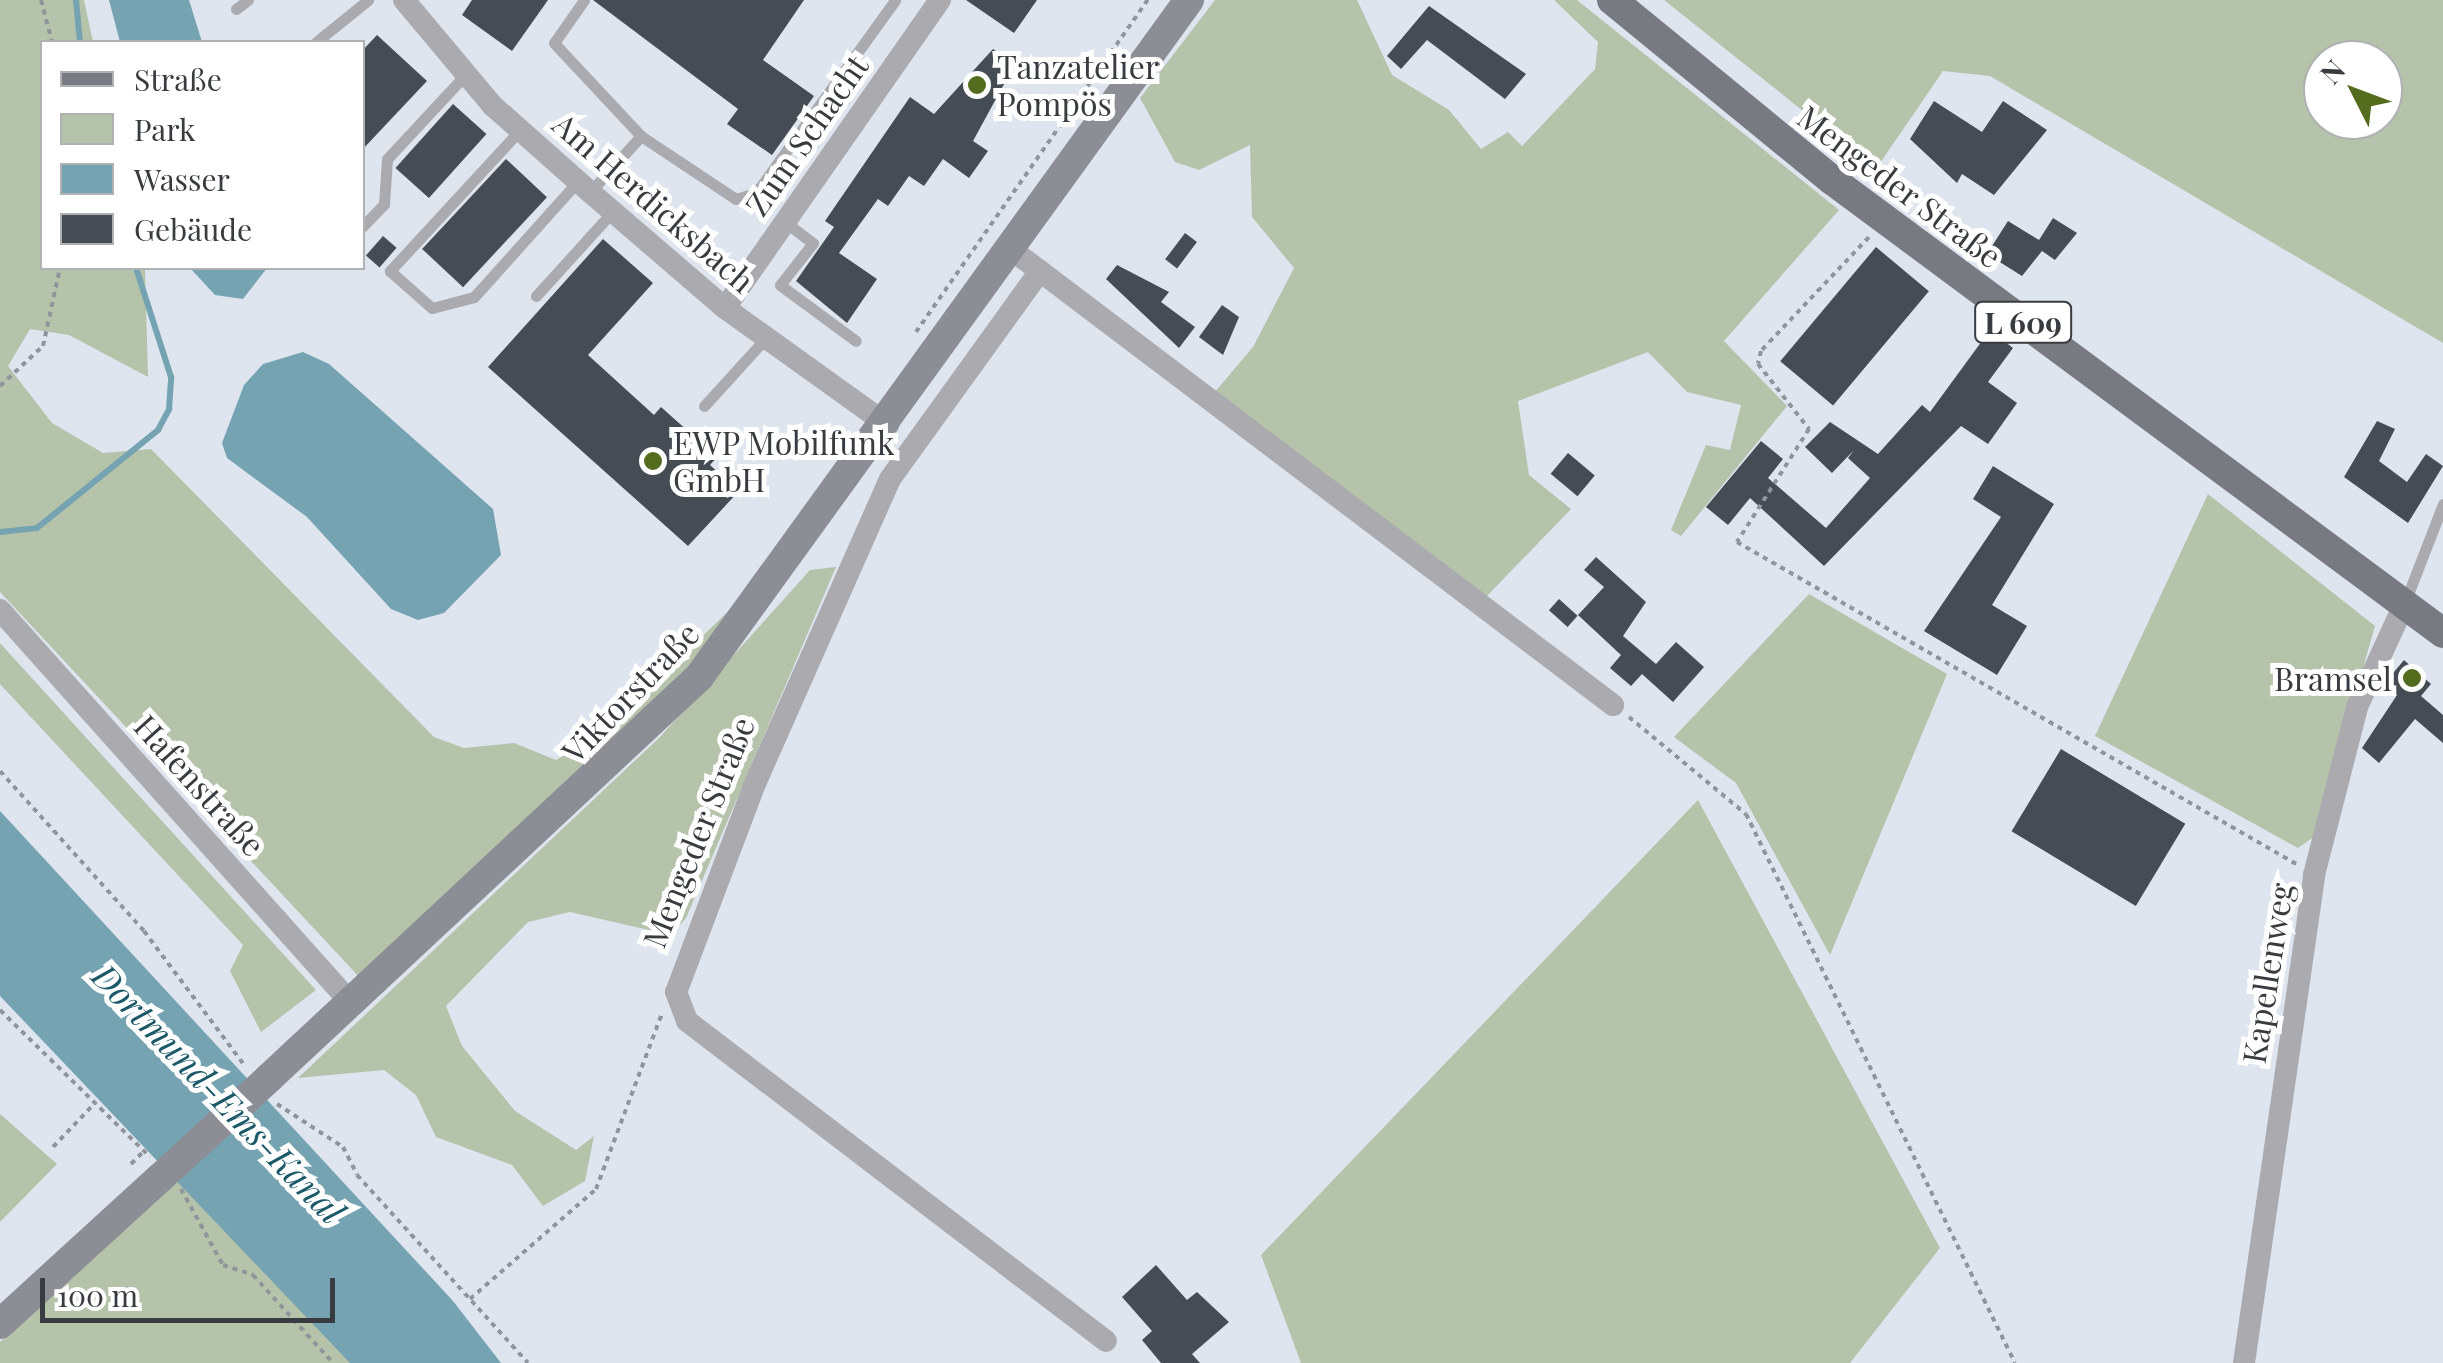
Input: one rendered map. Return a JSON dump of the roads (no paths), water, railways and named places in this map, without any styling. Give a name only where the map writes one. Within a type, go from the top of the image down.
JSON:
[{"type":"main road","name":"Viktorstraße","points":[[0,1324],[351,1003],[698,676],[888,425],[1188,0]]},
{"type":"main road","name":"Mengeder Straße","points":[[1612,0],[1885,220],[2443,633]]},
{"type":"street","name":"Am Herdicksbach","points":[[404,0],[465,75],[520,130],[726,308],[888,425]]},
{"type":"street","name":"Zum Schacht","points":[[726,308],[940,0]]},
{"type":"street","points":[[1012,250],[1613,705]]},
{"type":"street","name":"Mengeder Straße","points":[[1040,272],[890,479],[754,786],[676,992],[686,1021],[1106,1341]]},
{"type":"street","name":"Kapellenweg","points":[[2244,1363],[2314,875],[2358,707],[2404,605]]},
{"type":"street","name":"Hafenstraße","points":[[0,610],[351,1003]]},
{"type":"lane","points":[[236,9],[248,0]]},
{"type":"lane","points":[[318,40],[368,0]]},
{"type":"lane","points":[[584,0],[554,43],[642,136],[736,199],[756,194],[895,0]]},
{"type":"lane","points":[[365,224],[384,204],[388,159],[465,75]]},
{"type":"lane","points":[[520,130],[390,271],[432,308],[456,309],[642,136]]},
{"type":"lane","points":[[536,296],[613,211]]},
{"type":"lane","points":[[785,222],[813,243],[780,285],[856,341]]},
{"type":"lane","points":[[704,406],[766,339]]},
{"type":"lane","points":[[2404,605],[2443,504]]},
{"type":"water","points":[[109,0],[189,0],[201,40],[119,40]]},
{"type":"water","points":[[192,270],[265,270],[243,299],[215,295]]},
{"type":"water","points":[[303,352],[329,364],[493,509],[501,555],[444,613],[418,620],[391,609],[307,517],[227,458],[222,443],[244,385],[263,364]]},
{"type":"water","name":"Dortmund-Ems-Kanal","points":[[0,811],[453,1301],[501,1363],[350,1363],[0,996]]},
{"type":"waterway","points":[[76,0],[80,40]]},
{"type":"waterway","points":[[0,532],[37,528],[158,430],[169,409],[171,377],[137,270]]},
{"type":"place","name":"Tanzatelier Pompös","points":[[977,85]]},
{"type":"place","name":"EWP Mobilfunk GmbH","points":[[653,461]]},
{"type":"place","name":"Bramsel","points":[[2412,678]]}]
